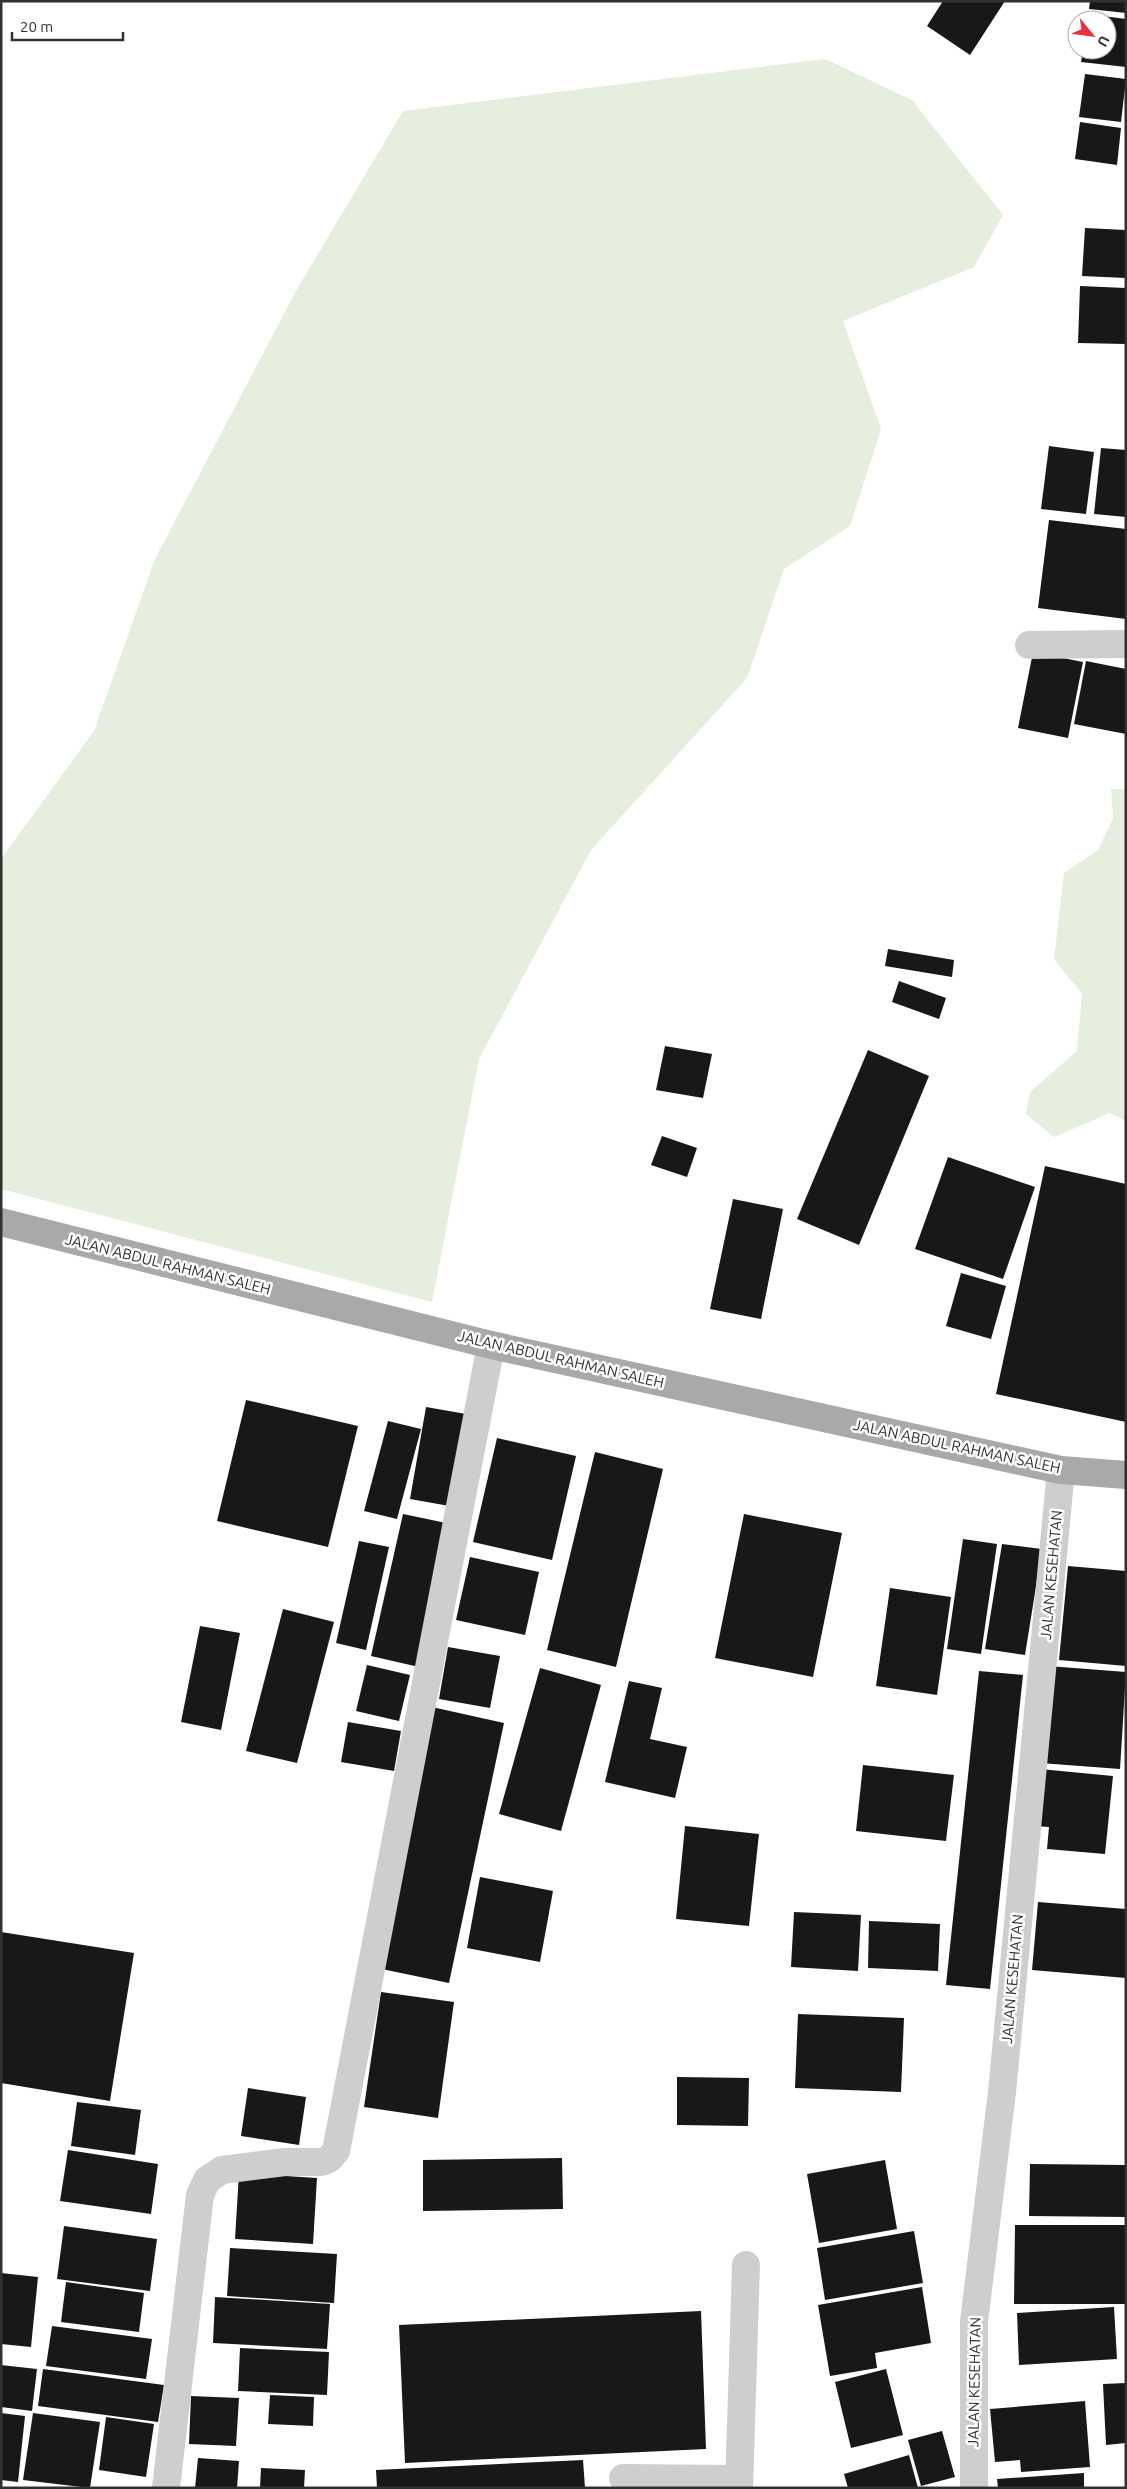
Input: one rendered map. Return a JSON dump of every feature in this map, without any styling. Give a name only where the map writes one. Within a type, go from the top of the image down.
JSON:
[{"type":"main road","name":"JALAN ABDUL RAHMAN SALEH","points":[[1,1222],[490,1344],[1060,1470],[1126,1475]]},
{"type":"street","points":[[1029,645],[1126,644]]},
{"type":"street","points":[[166,2488],[200,2195],[207,2180],[222,2170],[285,2162],[322,2162],[329,2159],[336,2151],[490,1344]]},
{"type":"street","name":"JALAN KESEHATAN","points":[[974,2488],[974,2322],[1002,2092],[1060,1470]]},
{"type":"street","points":[[623,2478],[739,2483],[746,2265]]},
{"type":"green space","points":[[825,59],[912,100],[1003,215],[974,267],[843,321],[881,429],[850,526],[784,569],[747,678],[591,850],[479,1059],[432,1302],[1,1189],[1,859],[94,731],[155,559],[296,291],[403,111]]},
{"type":"green space","points":[[1111,789],[1126,789],[1126,1121],[1110,1113],[1054,1137],[1026,1114],[1030,1092],[1077,1051],[1082,994],[1054,959],[1064,873],[1098,850],[1113,818]]},
{"type":"building","points":[[943,1],[1005,1],[970,55],[927,26]]},
{"type":"building","points":[[1090,1],[1126,1],[1126,13],[1117,12],[1117,10],[1089,9]]},
{"type":"building","points":[[1117,18],[1126,19],[1126,67],[1081,62],[1081,60],[1117,60]]},
{"type":"building","points":[[1085,74],[1126,79],[1121,122],[1079,117]]},
{"type":"building","points":[[1080,122],[1121,128],[1117,165],[1075,159]]},
{"type":"building","points":[[1085,228],[1126,230],[1126,278],[1082,276]]},
{"type":"building","points":[[1080,286],[1126,288],[1126,344],[1078,343]]},
{"type":"building","points":[[1049,446],[1094,452],[1086,514],[1041,509]]},
{"type":"building","points":[[1101,448],[1126,450],[1126,517],[1094,514]]},
{"type":"building","points":[[1049,520],[1126,529],[1126,619],[1038,608]]},
{"type":"building","points":[[1033,652],[1083,662],[1068,738],[1018,728]]},
{"type":"building","points":[[1086,661],[1126,669],[1126,734],[1074,724]]},
{"type":"building","points":[[888,949],[954,960],[952,977],[885,966]]},
{"type":"building","points":[[899,981],[946,998],[939,1019],[892,1002]]},
{"type":"building","points":[[665,1046],[712,1054],[703,1098],[656,1090]]},
{"type":"building","points":[[868,1050],[929,1076],[859,1245],[797,1219]]},
{"type":"building","points":[[662,1136],[697,1148],[687,1177],[651,1165]]},
{"type":"building","points":[[948,1157],[1035,1187],[1003,1279],[915,1249]]},
{"type":"building","points":[[1045,1166],[1126,1184],[1126,1422],[996,1394]]},
{"type":"building","points":[[733,1199],[783,1209],[761,1319],[710,1309]]},
{"type":"building","points":[[961,1273],[1006,1286],[991,1339],[946,1326]]},
{"type":"building","points":[[246,1400],[358,1426],[328,1547],[217,1521]]},
{"type":"building","points":[[426,1407],[472,1415],[455,1507],[410,1499]]},
{"type":"building","points":[[388,1421],[421,1429],[397,1519],[364,1511]]},
{"type":"building","points":[[497,1438],[576,1456],[552,1560],[473,1542]]},
{"type":"building","points":[[595,1452],[663,1469],[616,1667],[547,1650]]},
{"type":"building","points":[[403,1514],[451,1524],[419,1667],[371,1656]]},
{"type":"building","points":[[744,1514],[842,1533],[813,1677],[715,1658]]},
{"type":"building","points":[[963,1539],[997,1544],[981,1654],[947,1649]]},
{"type":"building","points":[[359,1541],[389,1547],[366,1650],[336,1643]]},
{"type":"building","points":[[1002,1544],[1042,1549],[1025,1655],[985,1649]]},
{"type":"building","points":[[470,1557],[539,1572],[525,1635],[456,1620]]},
{"type":"building","points":[[1068,1566],[1126,1571],[1126,1666],[1059,1660]]},
{"type":"building","points":[[890,1588],[951,1597],[937,1695],[876,1686]]},
{"type":"building","points":[[283,1609],[334,1622],[297,1763],[246,1751]]},
{"type":"building","points":[[200,1626],[240,1633],[221,1730],[181,1722]]},
{"type":"building","points":[[448,1647],[500,1656],[490,1708],[439,1699]]},
{"type":"building","points":[[367,1665],[410,1675],[399,1721],[356,1711]]},
{"type":"building","points":[[1048,1666],[1126,1672],[1120,1769],[1040,1763]]},
{"type":"building","points":[[540,1668],[601,1685],[561,1831],[499,1814]]},
{"type":"building","points":[[979,1671],[1023,1675],[990,1989],[946,1985]]},
{"type":"building","points":[[629,1681],[662,1688],[650,1739],[687,1747],[675,1798],[605,1782]]},
{"type":"building","points":[[432,1707],[504,1723],[449,1983],[377,1968]]},
{"type":"building","points":[[348,1722],[401,1731],[394,1771],[341,1762]]},
{"type":"building","points":[[863,1765],[954,1775],[946,1841],[856,1831]]},
{"type":"building","points":[[1040,1769],[1113,1776],[1105,1854],[1047,1849],[1049,1827],[1034,1826]]},
{"type":"building","points":[[685,1826],[759,1834],[749,1926],[676,1919]]},
{"type":"building","points":[[480,1877],[553,1891],[540,1962],[467,1948]]},
{"type":"building","points":[[1038,1902],[1126,1909],[1126,1978],[1032,1970]]},
{"type":"building","points":[[794,1912],[861,1915],[858,1971],[791,1967]]},
{"type":"building","points":[[869,1921],[940,1924],[938,1971],[868,1968]]},
{"type":"building","points":[[1,1932],[134,1953],[110,2101],[1,2083]]},
{"type":"building","points":[[381,1992],[454,2002],[438,2118],[364,2107]]},
{"type":"building","points":[[798,2014],[904,2018],[901,2092],[795,2088]]},
{"type":"building","points":[[677,2077],[749,2078],[748,2126],[677,2125]]},
{"type":"building","points":[[248,2088],[306,2097],[299,2145],[241,2136]]},
{"type":"building","points":[[77,2102],[141,2110],[135,2155],[71,2146]]},
{"type":"building","points":[[68,2150],[158,2164],[151,2214],[60,2201]]},
{"type":"building","points":[[562,2158],[563,2209],[423,2211],[423,2160]]},
{"type":"building","points":[[885,2160],[897,2229],[819,2243],[807,2174]]},
{"type":"building","points":[[1030,2164],[1126,2165],[1126,2217],[1029,2216]]},
{"type":"building","points":[[239,2173],[317,2178],[313,2244],[235,2239]]},
{"type":"building","points":[[1015,2225],[1126,2225],[1126,2304],[1014,2304]]},
{"type":"building","points":[[64,2226],[157,2239],[150,2291],[57,2279]]},
{"type":"building","points":[[914,2231],[923,2283],[825,2300],[817,2248]]},
{"type":"building","points":[[230,2248],[337,2254],[334,2303],[227,2296]]},
{"type":"building","points":[[1,2273],[38,2277],[31,2347],[1,2344]]},
{"type":"building","points":[[66,2282],[144,2293],[139,2332],[61,2322]]},
{"type":"building","points":[[922,2287],[931,2343],[875,2353],[877,2368],[830,2376],[818,2305]]},
{"type":"building","points":[[215,2297],[330,2304],[327,2349],[213,2343]]},
{"type":"building","points":[[1114,2307],[1117,2359],[1019,2365],[1017,2313]]},
{"type":"building","points":[[701,2311],[706,2449],[405,2463],[399,2325]]},
{"type":"building","points":[[52,2326],[152,2339],[146,2379],[46,2366]]},
{"type":"building","points":[[240,2348],[329,2352],[327,2395],[238,2391]]},
{"type":"building","points":[[1,2365],[37,2369],[32,2411],[1,2407]]},
{"type":"building","points":[[43,2369],[164,2385],[158,2422],[38,2406]]},
{"type":"building","points":[[886,2369],[903,2435],[851,2448],[835,2382]]},
{"type":"building","points":[[1126,2383],[1126,2443],[1106,2445],[1103,2384]]},
{"type":"building","points":[[270,2395],[314,2397],[313,2426],[268,2424]]},
{"type":"building","points":[[191,2396],[239,2398],[236,2446],[189,2444]]},
{"type":"building","points":[[1085,2401],[1090,2467],[1021,2472],[1020,2460],[995,2462],[990,2409]]},
{"type":"building","points":[[1,2413],[25,2416],[18,2482],[1,2480]]},
{"type":"building","points":[[33,2413],[100,2422],[90,2488],[23,2480]]},
{"type":"building","points":[[106,2417],[154,2424],[146,2477],[99,2470]]},
{"type":"building","points":[[942,2431],[955,2477],[921,2486],[908,2440]]},
{"type":"building","points":[[909,2455],[918,2488],[848,2488],[844,2474]]},
{"type":"building","points":[[198,2458],[239,2461],[237,2488],[195,2488]]},
{"type":"building","points":[[583,2460],[585,2488],[377,2488],[376,2470]]},
{"type":"building","points":[[261,2468],[305,2470],[304,2488],[260,2488]]},
{"type":"building","points":[[1084,2473],[1084,2488],[998,2488],[997,2479]]}]
